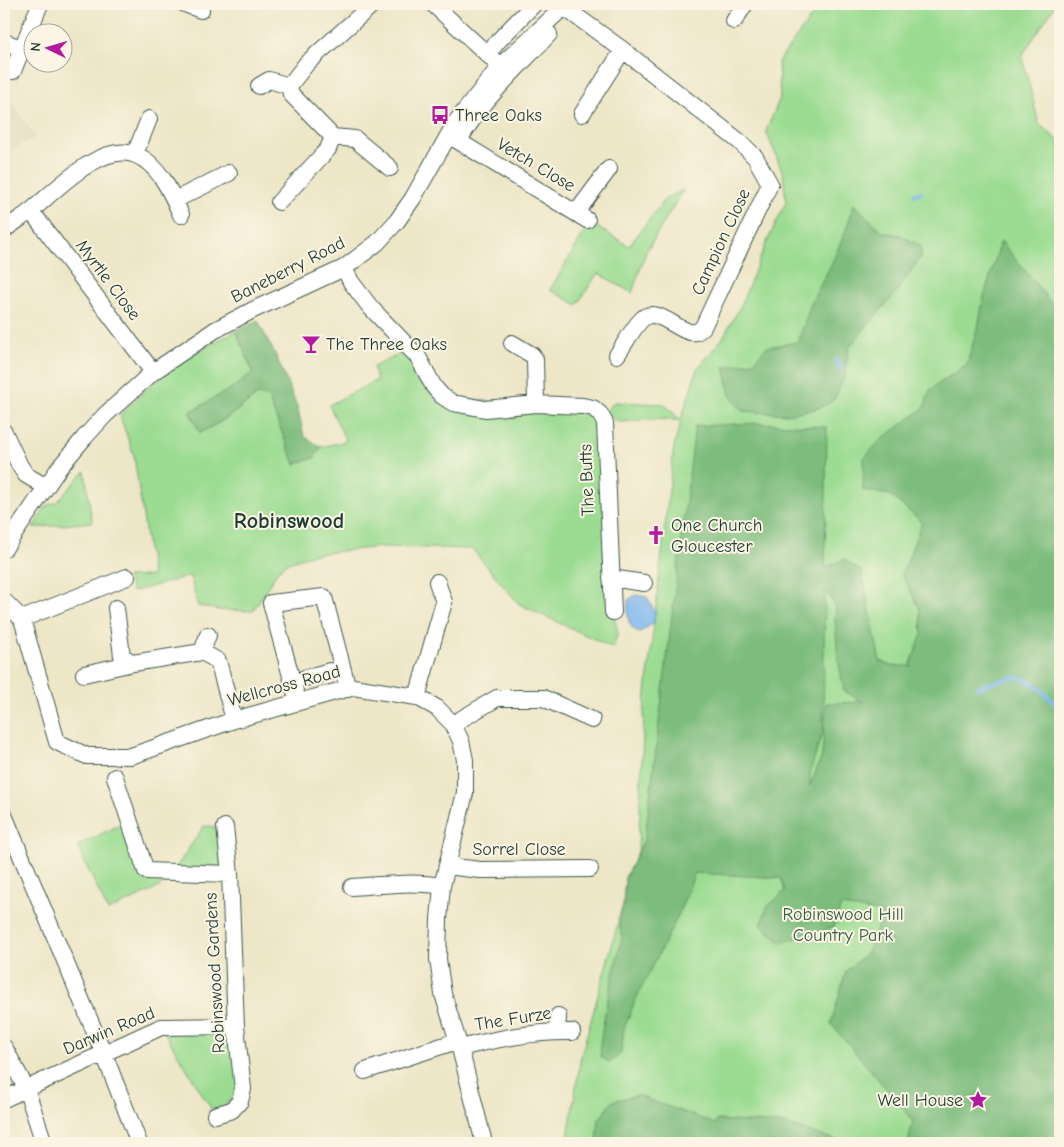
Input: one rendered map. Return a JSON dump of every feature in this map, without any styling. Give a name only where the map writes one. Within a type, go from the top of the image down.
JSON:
[{"type":"street","points":[[33,22],[40,4]]},
{"type":"street","points":[[185,4],[201,10]]},
{"type":"street","points":[[289,86],[308,63],[373,4]]},
{"type":"street","points":[[433,4],[500,66]]},
{"type":"street","points":[[487,54],[534,4]]},
{"type":"street","points":[[734,21],[745,4]]},
{"type":"street","points":[[454,138],[518,68],[567,8]]},
{"type":"street","name":"Campion Close","points":[[567,8],[740,142],[755,157],[770,184],[703,327],[696,332],[689,331],[650,314],[643,318],[617,355]]},
{"type":"street","name":"Baneberry Road","points":[[4,549],[46,487],[84,438],[105,415],[153,372],[191,345],[230,322],[344,268],[378,243],[397,221],[454,138],[500,66],[567,8]]},
{"type":"street","points":[[4,42],[22,48],[13,71]]},
{"type":"street","points":[[582,114],[623,50]]},
{"type":"street","points":[[259,86],[270,80],[289,86]]},
{"type":"street","points":[[289,86],[291,94],[333,137],[356,139],[390,168]]},
{"type":"street","points":[[135,154],[149,119]]},
{"type":"street","points":[[279,202],[328,149],[333,137]]},
{"type":"street","name":"Vetch Close","points":[[454,138],[582,216],[608,169]]},
{"type":"street","points":[[4,230],[31,211],[70,178],[108,155],[135,154],[147,161],[162,178],[178,208],[229,173]]},
{"type":"street","name":"Myrtle Close","points":[[31,211],[153,372]]},
{"type":"street","name":"The Butts","points":[[344,268],[371,308],[418,357],[434,387],[442,396],[453,403],[485,409],[536,404],[572,405],[593,408],[600,414],[605,423],[613,612]]},
{"type":"street","points":[[512,344],[535,358],[536,404]]},
{"type":"street","points":[[4,432],[26,475],[46,487]]},
{"type":"street","points":[[22,619],[127,577]]},
{"type":"street","points":[[611,578],[644,583]]},
{"type":"street","points":[[416,697],[444,602],[437,582]]},
{"type":"street","points":[[298,702],[271,603],[324,597],[348,689]]},
{"type":"street","name":"Wellcross Road","points":[[4,601],[22,619],[57,742],[87,756],[130,756],[234,720],[353,687],[416,697],[437,708],[453,724],[462,741],[465,760],[465,794],[442,886],[438,959],[443,994],[459,1045],[484,1143]]},
{"type":"street","points":[[116,608],[122,656],[133,663]]},
{"type":"street","points":[[202,652],[208,635]]},
{"type":"street","points":[[84,674],[133,663],[202,652],[218,661],[234,720]]},
{"type":"street","points":[[318,674],[325,695]]},
{"type":"street","points":[[453,724],[497,698],[543,698],[592,720]]},
{"type":"street","name":"Robinswood Gardens","points":[[115,777],[146,871],[230,874],[236,1026],[243,1089],[240,1101],[232,1110],[214,1115]]},
{"type":"street","points":[[4,815],[104,1054],[139,1143]]},
{"type":"street","points":[[225,827],[230,874]]},
{"type":"street","name":"Sorrel Close","points":[[448,866],[480,870],[590,869]]},
{"type":"street","points":[[352,887],[403,883],[442,886]]},
{"type":"street","name":"Darwin Road","points":[[4,1099],[161,1027],[236,1026]]},
{"type":"street","name":"The Furze","points":[[365,1071],[459,1045],[562,1026]]},
{"type":"street","points":[[4,1047],[26,1088],[44,1143]]},
{"type":"shaded area","points":[[4,92],[36,137],[4,154]]},
{"type":"green space","name":"Robinswood Hill Country Park","points":[[821,4],[1056,4],[1022,56],[1039,124],[1060,142],[1060,1143],[567,1143],[581,1056],[623,905],[625,878],[638,852],[644,711],[674,446],[681,421],[667,419],[620,422],[614,420],[605,412],[614,402],[664,404],[681,420],[697,369],[722,339],[741,305],[765,246],[786,202],[783,173],[766,131],[780,98],[778,62]]},
{"type":"green space","points":[[683,190],[646,252],[632,293],[598,273],[577,305],[550,290],[586,229],[591,232],[595,226],[629,246],[665,199]]},
{"type":"green space","points":[[854,204],[883,232],[900,235],[921,246],[921,257],[894,295],[849,347],[845,376],[834,400],[819,408],[787,414],[742,411],[730,395],[724,367],[754,362],[766,347],[798,342],[812,301],[832,263],[846,230]]},
{"type":"green space","points":[[1001,241],[1060,314],[1060,702],[1056,699],[1054,702],[1060,709],[1060,1143],[908,1143],[913,1120],[831,1024],[846,971],[867,953],[883,913],[841,906],[834,927],[781,943],[761,925],[767,907],[785,891],[781,878],[695,873],[677,918],[635,1001],[624,1029],[621,1053],[610,1063],[601,1057],[600,1044],[606,1007],[622,937],[618,919],[623,906],[625,878],[645,838],[695,426],[758,423],[827,427],[825,568],[844,559],[862,572],[880,661],[891,666],[910,666],[922,634],[920,609],[902,575],[922,522],[890,495],[863,490],[864,458],[882,439],[924,408],[930,390],[967,364],[984,296]],"holes":[[[825,590],[836,607],[838,659],[844,691],[863,702],[826,703],[822,756],[810,786],[810,772],[823,730]]]},
{"type":"green space","points":[[258,321],[276,356],[297,406],[304,436],[321,447],[314,458],[295,464],[268,398],[257,395],[227,418],[200,433],[190,412],[237,385],[253,372],[236,331]]},
{"type":"green space","points":[[236,331],[253,372],[237,385],[190,413],[200,433],[227,418],[258,395],[268,398],[295,464],[314,458],[321,447],[346,441],[329,405],[377,380],[373,367],[411,349],[442,396],[600,414],[613,612],[618,633],[613,648],[519,604],[472,549],[381,547],[314,554],[288,562],[278,570],[253,611],[219,610],[198,606],[190,576],[132,592],[127,577],[152,576],[134,456],[120,416],[159,378],[189,357]]},
{"type":"green space","points":[[85,471],[92,522],[33,528],[46,506],[57,502]]},
{"type":"green space","points":[[129,820],[146,871],[173,872],[204,826],[225,827],[230,874],[169,880],[154,890],[108,911],[77,846]]},
{"type":"green space","points":[[236,1026],[243,1089],[215,1115],[161,1027]]},
{"type":"green space","points":[[638,1095],[715,1124],[717,1120],[784,1124],[846,1143],[707,1143],[707,1141],[706,1143],[597,1143],[599,1119],[613,1101]]},
{"type":"water","points":[[636,595],[647,597],[655,612],[654,623],[640,632],[632,627],[628,619],[628,600]]},
{"type":"waterway","points":[[914,195],[921,192]]},
{"type":"waterway","points":[[836,360],[841,369]]},
{"type":"waterway","points":[[977,688],[1011,678],[1025,679],[1044,693],[1060,709]]},
{"type":"place","name":"Three Oaks","points":[[440,115]]},
{"type":"place","name":"The Three Oaks","points":[[311,344]]},
{"type":"place","name":"One Church Gloucester","points":[[656,535]]},
{"type":"place","name":"Well House","points":[[978,1100]]},
{"type":"district","name":"Robinswood","points":[[289,521]]}]
